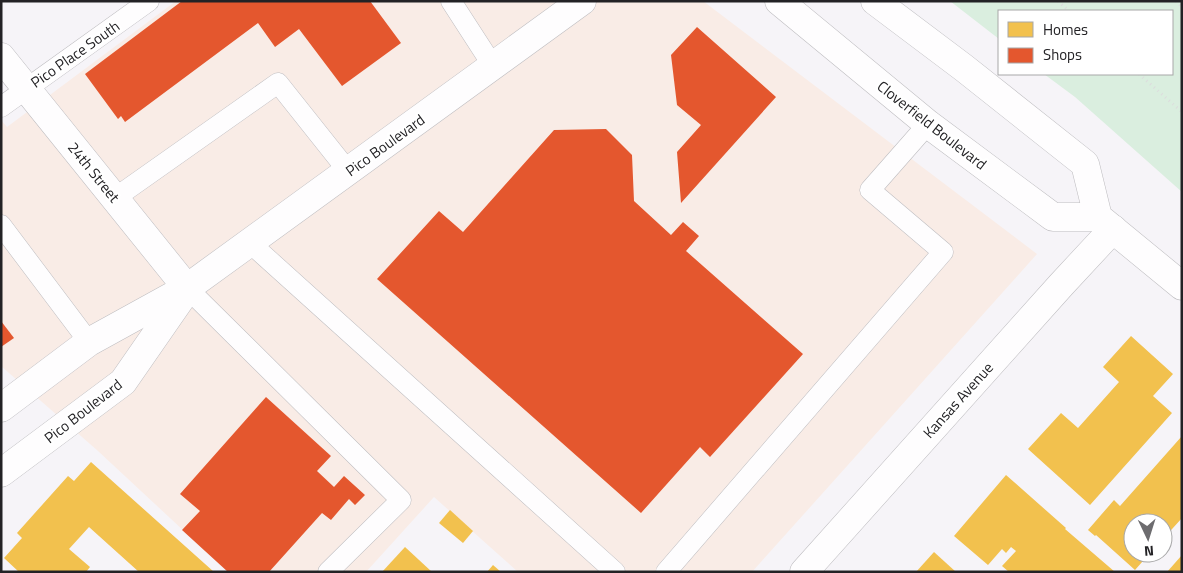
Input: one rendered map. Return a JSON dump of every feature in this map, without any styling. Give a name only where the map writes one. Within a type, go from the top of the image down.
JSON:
[{"type":"main road","name":"Pico Boulevard","points":[[1,408],[89,342],[187,288],[582,1]]},
{"type":"main road","name":"Cloverfield Boulevard","points":[[779,1],[928,124],[1053,217],[1106,223]]},
{"type":"main road","points":[[874,1],[964,68],[1085,164],[1106,223],[1182,286]]},
{"type":"main road","name":"24th Street","points":[[1,57],[187,288]]},
{"type":"main road","name":"Kansas Avenue","points":[[804,572],[1060,285],[1106,223]]},
{"type":"main road","name":"Pico Boulevard","points":[[1,473],[123,382],[187,288]]},
{"type":"lane","name":"Pico Place South","points":[[1,106],[149,1]]},
{"type":"lane","points":[[451,1],[493,66]]},
{"type":"lane","points":[[115,198],[278,83],[348,171]]},
{"type":"lane","points":[[666,572],[881,326],[943,252],[870,190],[928,124]]},
{"type":"lane","points":[[1,225],[89,342]]},
{"type":"lane","points":[[250,243],[615,572]]},
{"type":"lane","points":[[187,288],[401,500],[328,572]]},
{"type":"path","points":[[1058,1],[1068,10]]},
{"type":"path","points":[[1176,1],[1182,7]]},
{"type":"path","points":[[1140,75],[1182,112]]},
{"type":"shaded area","points":[[176,1],[703,1],[1037,254],[752,572],[518,572],[434,497],[366,572],[228,572],[98,451],[1,366],[1,120],[7,127]]},
{"type":"green space","points":[[950,1],[1182,1],[1182,192],[1075,97],[1045,75],[1173,75],[1173,10],[998,10],[998,38]]},
{"type":"building: Homes","points":[[1131,336],[1173,374],[1153,396],[1172,413],[1090,505],[1028,449],[1061,413],[1078,428],[1119,382],[1103,367]]},
{"type":"building: Homes","points":[[1182,436],[1182,518],[1173,528],[1173,513],[1123,513],[1123,559],[1088,530],[1114,500],[1120,506]]},
{"type":"building: Homes","points":[[91,462],[214,572],[139,572],[89,527],[69,549],[90,567],[86,572],[19,572],[4,558],[22,538],[17,533],[68,476],[74,481]]},
{"type":"building: Homes","points":[[1006,475],[1115,572],[1009,572],[1002,566],[1016,551],[1011,547],[1006,553],[1002,549],[988,565],[954,536]]},
{"type":"building: Homes","points":[[450,510],[473,531],[463,543],[439,523]]},
{"type":"building: Homes","points":[[405,547],[432,572],[382,572]]},
{"type":"building: Homes","points":[[934,552],[956,572],[916,572]]},
{"type":"building: Homes","points":[[1182,555],[1182,572],[1167,572]]},
{"type":"building: Homes","points":[[1127,563],[1141,563],[1135,570]]},
{"type":"building: Homes","points":[[493,565],[501,572],[487,572]]},
{"type":"building: Shops","points":[[182,1],[370,1],[401,43],[342,86],[299,29],[275,47],[258,23],[125,122],[121,116],[118,119],[85,74]]},
{"type":"building: Shops","points":[[697,27],[776,97],[681,203],[677,152],[701,125],[677,105],[671,55]]},
{"type":"building: Shops","points":[[606,129],[632,155],[634,201],[671,235],[683,222],[699,236],[686,251],[803,354],[710,457],[700,447],[641,513],[377,279],[439,211],[463,232],[554,130]]},
{"type":"building: Shops","points":[[1,321],[14,338],[1,347]]},
{"type":"building: Shops","points":[[266,397],[331,456],[317,471],[334,487],[344,476],[365,495],[355,505],[349,499],[331,520],[322,513],[269,572],[228,572],[182,530],[200,511],[180,494]]}]
